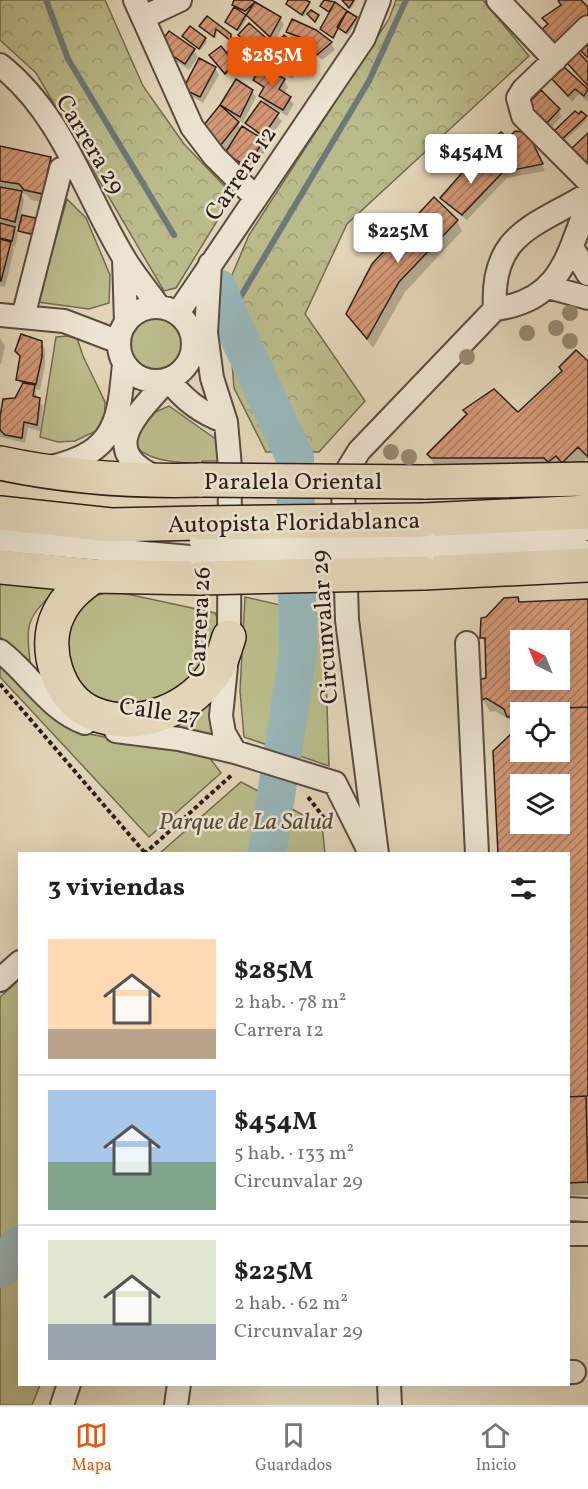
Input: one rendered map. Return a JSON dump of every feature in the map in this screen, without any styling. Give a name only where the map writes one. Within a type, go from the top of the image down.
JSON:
[{"type":"highway","name":"Paralela Oriental","points":[[0,463],[38,471],[164,481],[588,480]]},
{"type":"highway","name":"Autopista Floridablanca","points":[[0,513],[111,525],[201,550],[423,547],[588,512]]},
{"type":"highway","name":"Autopista Floridablanca","points":[[0,567],[94,576],[201,550],[423,547],[588,565]]},
{"type":"highway","points":[[94,576],[72,592],[57,616],[51,644],[55,671],[69,695],[91,713],[117,720],[148,718],[176,708],[201,690],[219,665],[229,637]]},
{"type":"street","points":[[180,0],[140,8],[192,127],[214,156],[256,198]]},
{"type":"street","name":"Carrera 12","points":[[168,310],[210,264],[256,198],[364,38],[379,0]]},
{"type":"street","points":[[498,0],[555,60]]},
{"type":"street","points":[[588,27],[522,90],[518,98],[523,116],[588,181]]},
{"type":"street","name":"Carrera 29","points":[[0,65],[12,75],[53,122],[124,258],[168,310]]},
{"type":"street","points":[[23,317],[62,169]]},
{"type":"street","points":[[588,194],[532,223],[512,243],[504,254],[495,281],[495,309],[522,303],[548,287],[563,268],[573,249],[588,203]]},
{"type":"street","points":[[573,249],[588,273]]},
{"type":"street","name":"Carrera 29","points":[[38,471],[75,462],[91,452],[106,438],[121,408],[124,258]]},
{"type":"street","name":"Carrera 26","points":[[210,264],[206,333],[212,378],[226,422],[230,467],[229,637],[220,716],[224,733],[237,760]]},
{"type":"street","points":[[548,287],[588,298]]},
{"type":"street","name":"Circunvalar 29","points":[[377,852],[358,724],[347,620],[343,488],[348,469],[359,451],[495,309]]},
{"type":"street","points":[[123,343],[138,312],[168,310],[191,329],[193,349],[184,368],[168,379],[134,419],[126,432],[125,447],[135,467],[164,481]]},
{"type":"street","points":[[0,315],[64,321],[123,343],[143,378],[159,381],[168,379]]},
{"type":"street","points":[[168,379],[192,406],[226,422]]},
{"type":"street","points":[[0,526],[201,550]]},
{"type":"street","points":[[423,547],[588,529]]},
{"type":"street","points":[[0,540],[201,550]]},
{"type":"street","points":[[423,547],[588,550]]},
{"type":"street","points":[[467,643],[477,852]]},
{"type":"street","name":"Calle 27","points":[[0,651],[46,698],[73,718],[102,730],[178,739],[309,786],[335,783]]},
{"type":"street","points":[[358,724],[355,751],[350,764],[335,783],[369,852]]},
{"type":"street","points":[[351,852],[352,816]]},
{"type":"street","points":[[0,980],[18,964]]},
{"type":"street","points":[[570,1209],[588,1210]]},
{"type":"street","points":[[570,1234],[588,1233]]},
{"type":"street","points":[[62,1405],[68,1386]]},
{"type":"street","points":[[176,1405],[179,1386]]},
{"type":"street","points":[[389,1386],[390,1405]]},
{"type":"path","points":[[0,684],[144,852]]},
{"type":"path","points":[[146,852],[237,760]]},
{"type":"path","points":[[309,786],[333,829]]},
{"type":"green space","points":[[0,0],[105,0],[143,86],[184,144],[233,195],[176,288],[164,291],[36,73],[0,40]]},
{"type":"green space","points":[[396,0],[483,0],[529,56],[347,224],[305,314],[365,401],[319,452],[266,452],[234,388],[226,289],[249,235],[389,19]]},
{"type":"green space","points":[[67,199],[86,218],[110,275],[109,303],[89,309],[38,302]]},
{"type":"green space","points":[[156,318],[166,320],[174,326],[180,334],[182,344],[180,354],[174,362],[166,368],[156,370],[146,368],[138,362],[132,354],[130,344],[132,334],[138,326],[146,320]]},
{"type":"green space","points":[[56,337],[77,338],[105,402],[105,414],[96,431],[75,441],[58,442],[40,437]]},
{"type":"green space","points":[[169,406],[217,440],[223,461],[202,461],[202,464],[173,462],[154,458],[138,449],[132,442],[146,416]]},
{"type":"green space","points":[[0,568],[58,587],[31,619],[28,636],[30,661],[0,637]]},
{"type":"green space","points":[[113,591],[215,613],[223,630],[196,683],[126,710],[88,701],[61,660],[71,619],[87,598]]},
{"type":"green space","points":[[245,597],[324,615],[329,766],[244,737],[240,691]]},
{"type":"green space","points":[[0,665],[53,716],[89,734],[209,757],[221,773],[149,837],[0,677]]},
{"type":"green space","points":[[218,688],[216,738],[148,728]]},
{"type":"green space","name":"Parque de La Salud","points":[[241,782],[322,825],[325,852],[161,852]]},
{"type":"green space","points":[[18,981],[18,1386],[40,1386],[32,1405],[0,1405],[0,997]]},
{"type":"building","points":[[234,0],[255,2],[245,11],[232,5]]},
{"type":"building","points":[[288,0],[310,2],[302,15],[286,4]]},
{"type":"building","points":[[324,0],[335,2],[329,12],[320,6]]},
{"type":"building","points":[[342,0],[354,0],[349,8]]},
{"type":"building","points":[[558,0],[581,0],[588,7],[588,14],[555,48],[539,32],[548,24],[542,18],[561,5]]},
{"type":"building","points":[[255,2],[281,17],[270,37],[246,15]]},
{"type":"building","points":[[335,2],[347,11],[333,38],[320,29]]},
{"type":"building","points":[[234,7],[246,15],[237,30],[225,22]]},
{"type":"building","points":[[311,10],[319,15],[315,22],[307,14]]},
{"type":"building","points":[[347,11],[357,17],[346,33],[337,27]]},
{"type":"building","points":[[207,16],[231,34],[231,41],[216,29],[214,37],[199,26]]},
{"type":"building","points":[[292,19],[316,30],[332,42],[317,55],[305,39],[286,32]]},
{"type":"building","points":[[249,23],[265,37],[254,49],[238,35]]},
{"type":"building","points":[[190,26],[206,38],[199,49],[182,36]]},
{"type":"building","points":[[169,31],[195,49],[185,64],[158,46]]},
{"type":"building","points":[[284,35],[313,58],[304,68],[297,63],[288,74],[267,57]]},
{"type":"building","points":[[238,39],[254,51],[243,66],[227,53]]},
{"type":"building","points":[[588,44],[588,58],[581,51]]},
{"type":"building","points":[[221,46],[234,62],[225,74],[209,55]]},
{"type":"building","points":[[578,52],[588,62],[588,86],[567,63]]},
{"type":"building","points":[[199,58],[216,67],[200,97],[183,89]]},
{"type":"building","points":[[262,65],[285,79],[279,89],[291,97],[283,110],[259,96],[264,87],[253,80]]},
{"type":"building","points":[[564,67],[588,89],[584,96],[575,89],[568,96],[552,79]]},
{"type":"building","points":[[236,79],[253,90],[240,117],[220,105]]},
{"type":"building","points":[[541,90],[560,109],[542,128],[526,106]]},
{"type":"building","points":[[261,101],[279,113],[263,136],[245,123]]},
{"type":"building","points":[[220,105],[239,122],[220,146],[199,131]]},
{"type":"building","points":[[575,111],[579,114],[581,111],[587,116],[560,141],[552,133]]},
{"type":"building","points":[[242,126],[264,140],[247,167],[225,153]]},
{"type":"building","points":[[515,131],[528,133],[543,164],[503,172],[479,154],[501,132],[508,138]]},
{"type":"building","points":[[588,133],[588,162],[584,165],[571,149]]},
{"type":"building","points":[[0,146],[51,157],[43,194],[24,190],[19,184],[0,181]]},
{"type":"building","points":[[477,156],[503,172],[462,215],[440,198]]},
{"type":"building","points":[[0,187],[22,191],[15,222],[0,218]]},
{"type":"building","points":[[434,197],[458,220],[399,282],[367,339],[346,314],[372,264]]},
{"type":"building","points":[[22,215],[40,219],[36,235],[18,231]]},
{"type":"building","points":[[0,223],[15,227],[12,241],[0,238]]},
{"type":"building","points":[[0,239],[11,242],[1,281],[0,281]]},
{"type":"building","points":[[21,334],[42,341],[42,357],[36,384],[16,380],[20,356],[15,351]]},
{"type":"building","points":[[576,350],[588,361],[588,457],[578,447],[562,463],[556,456],[548,462],[544,458],[431,458],[427,454],[467,414],[463,410],[494,389],[518,412],[562,371],[559,367]]},
{"type":"building","points":[[23,383],[35,385],[33,396],[40,398],[37,425],[24,422],[22,438],[5,435],[0,430],[3,399],[15,398]]},
{"type":"building","points":[[518,597],[519,602],[588,599],[588,707],[570,708],[570,702],[510,702],[510,717],[507,717],[504,709],[486,698],[482,700],[478,680],[486,678],[485,638],[480,638],[481,618],[486,617],[504,598]]},
{"type":"building","points":[[588,707],[588,1096],[570,1097],[570,852],[498,852],[493,751],[510,735],[510,762],[570,762],[570,708]]},
{"type":"building","points":[[586,1096],[588,1182],[570,1183],[570,1097]]},
{"type":"waterway","points":[[46,0],[68,59],[174,235]]},
{"type":"waterway","points":[[229,316],[369,81],[406,0]]},
{"type":"waterway","points":[[218,288],[295,458],[298,653],[267,852]]},
{"type":"waterway","points":[[0,1269],[0,1265],[18,1246]]}]
